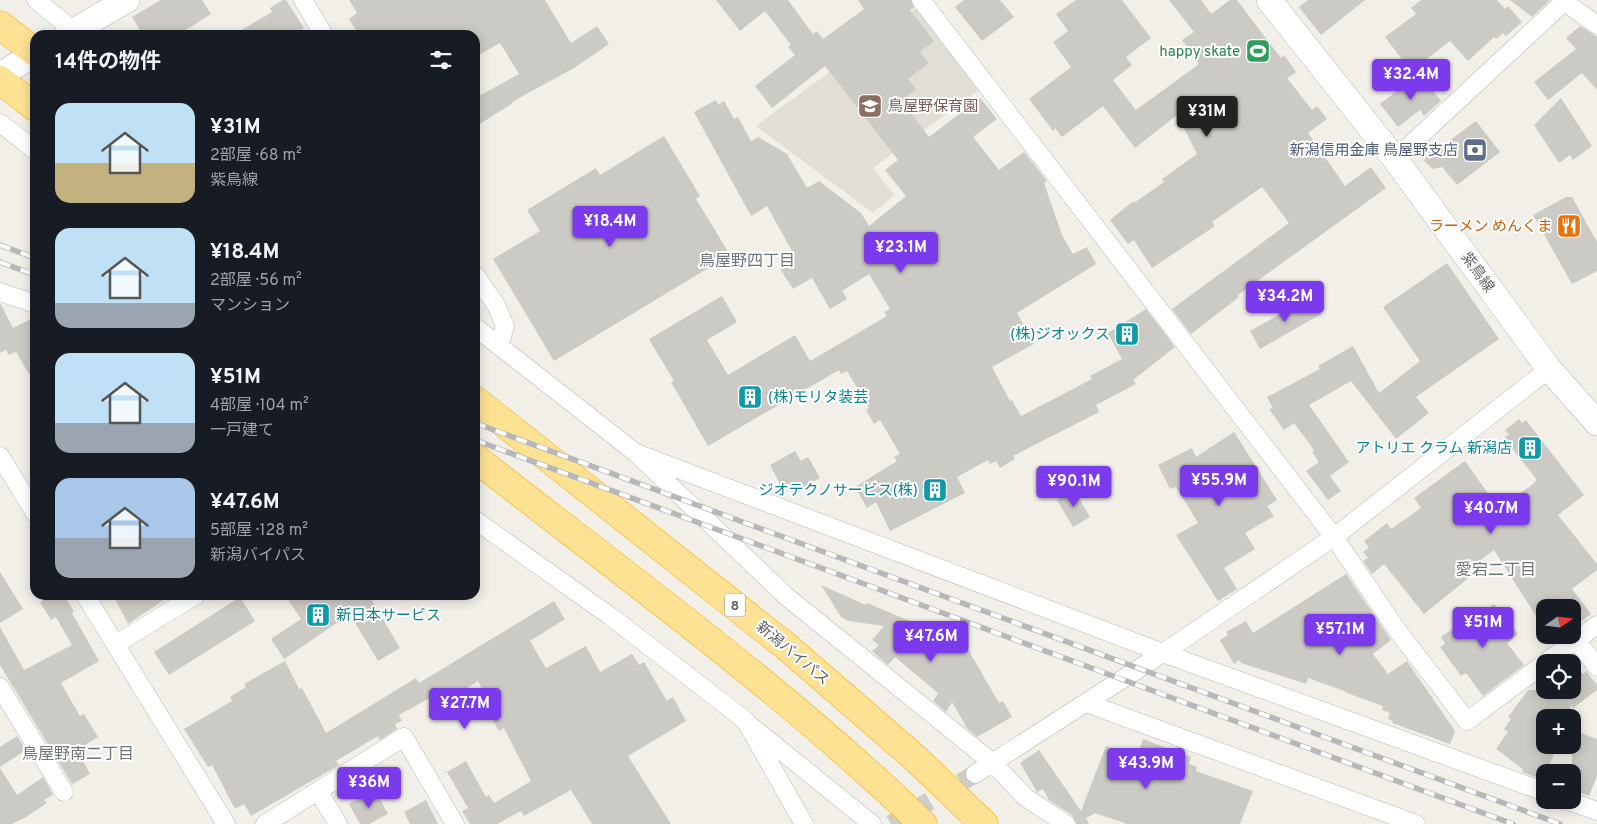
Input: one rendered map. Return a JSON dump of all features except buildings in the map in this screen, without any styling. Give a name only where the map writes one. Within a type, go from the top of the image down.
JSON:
[{"type":"highway","points":[[0,25],[30,49]]},
{"type":"highway","points":[[3,80],[30,104]]},
{"type":"highway","name":"新潟バイパス","points":[[480,404],[787,646],[915,758],[984,824]]},
{"type":"highway","points":[[480,462],[741,666],[878,781],[922,824]]},
{"type":"street","points":[[36,0],[70,30]]},
{"type":"street","points":[[303,0],[321,30]]},
{"type":"street","points":[[921,0],[1334,537],[1398,630],[1467,721],[1536,670]]},
{"type":"street","name":"紫鳥線","points":[[1269,0],[1395,159],[1549,369],[1597,424]]},
{"type":"street","points":[[1395,159],[1565,1],[1597,25]]},
{"type":"street","points":[[80,30],[118,2]]},
{"type":"street","points":[[3,80],[30,51]]},
{"type":"street","points":[[0,123],[30,146]]},
{"type":"street","points":[[480,282],[496,305],[505,326],[499,346]]},
{"type":"street","points":[[0,292],[30,302]]},
{"type":"street","points":[[480,330],[636,453],[787,597],[994,764],[1025,797],[1066,824]]},
{"type":"street","points":[[975,774],[994,764],[1163,653],[1334,537],[1549,369]]},
{"type":"street","points":[[636,453],[1163,653],[1536,789]]},
{"type":"street","points":[[0,456],[30,500]]},
{"type":"street","points":[[480,524],[610,616],[744,720],[872,824]]},
{"type":"street","points":[[88,600],[226,824]]},
{"type":"street","points":[[116,644],[188,600]]},
{"type":"street","points":[[1581,636],[1597,625]]},
{"type":"street","points":[[1558,654],[1571,644]]},
{"type":"street","points":[[1579,644],[1597,667]]},
{"type":"street","points":[[0,687],[64,792]]},
{"type":"street","points":[[1086,703],[1416,824]]},
{"type":"street","points":[[744,720],[804,824]]},
{"type":"street","points":[[265,824],[404,737],[455,824]]},
{"type":"street","points":[[318,791],[338,824]]},
{"type":"street","points":[[1581,805],[1597,811]]},
{"type":"shaded area","name":"鳥屋野保育園","points":[[917,8],[983,87],[873,168],[894,195],[873,213],[756,126]]},
{"type":"tunnel","points":[[891,824],[975,774]]},
{"type":"railway","points":[[0,245],[30,256]]},
{"type":"railway","points":[[0,262],[30,273]]},
{"type":"railway","points":[[480,425],[1560,824]]},
{"type":"railway","points":[[480,442],[1513,824]]},
{"type":"place","name":"happy skate","points":[[1258,51]]},
{"type":"place","name":"鳥屋野保育園","points":[[870,106]]},
{"type":"place","name":"新潟信用金庫 鳥屋野支店","points":[[1475,150]]},
{"type":"place","name":"ラーメン めんくま","points":[[1569,226]]},
{"type":"place","name":"(株)ジオックス","points":[[1127,334]]},
{"type":"place","name":"(株)モリタ装芸","points":[[750,397]]},
{"type":"place","name":"アトリエ クラム 新潟店","points":[[1530,448]]},
{"type":"place","name":"ジオテクノサービス(株)","points":[[935,490]]},
{"type":"place","name":"新日本サービス","points":[[318,615]]},
{"type":"district","name":"鳥屋野四丁目","points":[[747,260]]},
{"type":"district","name":"愛宕二丁目","points":[[1496,569]]},
{"type":"district","name":"鳥屋野南二丁目","points":[[78,753]]}]
